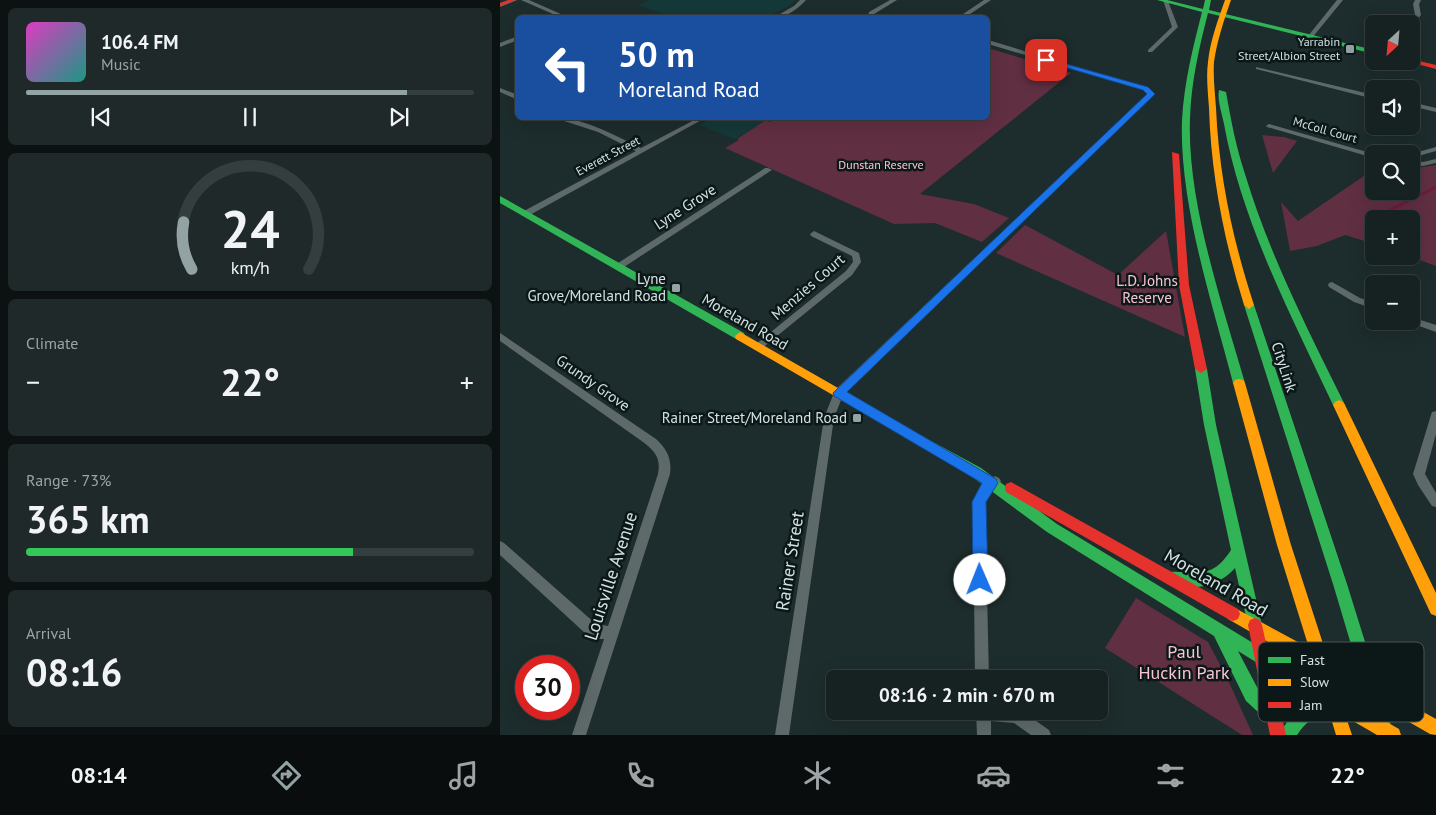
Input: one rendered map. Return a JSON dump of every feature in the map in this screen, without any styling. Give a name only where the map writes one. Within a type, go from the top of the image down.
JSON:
[{"type":"main road","points":[[500,5],[514,0]]},
{"type":"main road","points":[[1208,0],[1180,104],[1175,131],[1175,165],[1184,285],[1210,425],[1259,642]]},
{"type":"main road","name":"CityLink","points":[[1228,0],[1211,63],[1212,131],[1216,170],[1235,263],[1358,642]]},
{"type":"main road","points":[[1167,2],[1365,50]]},
{"type":"main road","points":[[1216,40],[1227,126],[1233,154],[1250,208],[1314,352],[1436,609]]},
{"type":"main road","points":[[1420,63],[1436,67]]},
{"type":"main road","points":[[1191,68],[1186,120],[1186,151],[1203,253],[1284,545],[1315,642]]},
{"type":"main road","name":"Moreland Road","points":[[500,199],[976,472],[1172,578],[1284,642]]},
{"type":"main road","name":"Moreland Road","points":[[994,481],[1052,528],[1258,655]]},
{"type":"main road","points":[[1172,578],[1202,580],[1216,578],[1223,574],[1232,564],[1238,550]]},
{"type":"main road","points":[[1220,632],[1252,695],[1258,700]]},
{"type":"main road","points":[[1276,722],[1278,735]]},
{"type":"main road","points":[[1288,735],[1297,722]]},
{"type":"main road","points":[[1340,722],[1344,735]]},
{"type":"main road","name":"Moreland Road","points":[[1371,722],[1393,735]]},
{"type":"main road","name":"CityLink","points":[[1382,722],[1386,735]]},
{"type":"main road","name":"Moreland Road","points":[[1424,722],[1435,728]]},
{"type":"street","points":[[524,0],[561,15]]},
{"type":"street","points":[[780,15],[796,7],[803,0]]},
{"type":"street","points":[[870,15],[870,12],[894,0]]},
{"type":"street","points":[[964,15],[988,0]]},
{"type":"street","points":[[1310,36],[1340,0]]},
{"type":"street","points":[[1418,0],[1416,4],[1418,15]]},
{"type":"street","points":[[1150,51],[1175,27],[1167,2]]},
{"type":"street","points":[[500,45],[515,39]]},
{"type":"street","points":[[839,393],[1151,96],[1152,92],[990,43]]},
{"type":"street","points":[[1258,68],[1365,95]]},
{"type":"street","points":[[500,90],[515,97]]},
{"type":"street","points":[[1420,106],[1436,110]]},
{"type":"street","points":[[568,120],[600,131],[641,150]]},
{"type":"street","name":"Everett Street","points":[[525,214],[698,120]]},
{"type":"street","name":"McColl Court","points":[[1269,126],[1365,153]]},
{"type":"street","points":[[1420,153],[1436,149]]},
{"type":"street","points":[[1420,164],[1436,161]]},
{"type":"street","name":"Lyne Grove","points":[[618,267],[768,170]]},
{"type":"street","name":"Menzies Court","points":[[758,347],[849,273],[857,262],[856,255],[814,234]]},
{"type":"street","points":[[1332,285],[1351,297],[1365,302]]},
{"type":"street","points":[[1420,323],[1436,329]]},
{"type":"street","name":"Grundy Grove","points":[[500,336],[647,439],[663,452],[666,457]]},
{"type":"street","name":"Rainer Street","points":[[782,735],[829,418],[839,393]]},
{"type":"street","points":[[1436,414],[1420,474],[1422,482],[1436,502]]},
{"type":"street","name":"Louisville Avenue","points":[[579,735],[664,474],[666,457]]},
{"type":"street","points":[[982,670],[979,502],[986,488],[994,481]]},
{"type":"street","points":[[500,547],[591,629],[612,634]]},
{"type":"street","points":[[983,720],[984,735]]},
{"type":"street","points":[[1022,720],[1044,735]]},
{"type":"shaded area","points":[[650,0],[795,0],[789,6],[770,15],[666,15],[638,5]]},
{"type":"shaded area","points":[[708,120],[767,120],[735,139],[699,125]]},
{"type":"green space","name":"Dunstan Reserve","points":[[990,49],[1071,73],[920,194],[974,204],[1009,218],[982,242],[935,223],[894,224],[725,148],[766,120],[770,122],[774,120],[990,120]]},
{"type":"green space","points":[[1262,135],[1284,137],[1297,141],[1273,173]]},
{"type":"green space","points":[[1436,165],[1436,266],[1420,260],[1420,210],[1365,210],[1365,241],[1345,235],[1317,246],[1290,251],[1281,202],[1298,221],[1365,175],[1365,200],[1420,200],[1420,168]]},
{"type":"green space","name":"L.D. Johns Reserve","points":[[1025,225],[1118,275],[1166,231],[1185,337],[996,253]]},
{"type":"green space","name":"Paul Huckin Park","points":[[1136,598],[1208,642],[1253,735],[1242,735],[1105,648]]},
{"type":"waterway","points":[[1390,210],[1436,187]]},
{"type":"tram line","points":[[500,6],[516,0]]},
{"type":"traffic: fast","points":[[1160,0],[1365,50]]},
{"type":"traffic: fast","points":[[1208,0],[1189,89],[1186,119],[1187,153],[1190,186],[1200,235],[1239,383]]},
{"type":"traffic: fast","points":[[1222,92],[1240,174],[1254,213],[1269,253],[1339,405]]},
{"type":"traffic: fast","points":[[500,199],[740,336]]},
{"type":"traffic: fast","points":[[1249,305],[1358,642]]},
{"type":"traffic: fast","points":[[1201,369],[1210,425],[1255,625]]},
{"type":"traffic: fast","points":[[911,435],[976,472],[1052,528],[1258,655]]},
{"type":"traffic: fast","points":[[1172,578],[1194,580],[1211,578],[1225,569],[1238,551]]},
{"type":"traffic: fast","points":[[1220,633],[1252,695],[1258,700]]},
{"type":"traffic: fast","points":[[1288,735],[1297,722]]},
{"type":"traffic: fast","points":[[1382,722],[1386,735]]},
{"type":"traffic: slow","points":[[1228,0],[1220,23],[1211,62],[1213,126],[1218,178],[1228,230],[1249,305]]},
{"type":"traffic: slow","points":[[740,336],[911,435]]},
{"type":"traffic: slow","points":[[1239,383],[1284,545],[1315,642]]},
{"type":"traffic: slow","points":[[1339,405],[1436,609]]},
{"type":"traffic: slow","points":[[1233,614],[1283,642]]},
{"type":"traffic: slow","points":[[1424,721],[1436,728]]},
{"type":"traffic: slow","points":[[1340,722],[1344,735]]},
{"type":"traffic: slow","points":[[1371,722],[1393,735]]},
{"type":"traffic: jam","points":[[500,5],[514,0]]},
{"type":"traffic: jam","points":[[1420,63],[1436,67]]},
{"type":"traffic: jam","points":[[1175,154],[1184,285],[1201,369]]},
{"type":"traffic: jam","points":[[1011,488],[1233,614]]},
{"type":"traffic: jam","points":[[1255,625],[1259,642]]},
{"type":"traffic: jam","points":[[1275,722],[1278,735]]},
{"type":"place","name":"Yarrabin Street/Albion Street","points":[[1350,49]]},
{"type":"place","name":"Lyne Grove/Moreland Road","points":[[676,288]]},
{"type":"place","name":"Rainer Street/Moreland Road","points":[[857,418]]},
{"type":"route","points":[[980,580],[979,502],[986,488],[992,483],[839,393],[1152,94],[1152,92],[1146,89],[1046,60]]}]
